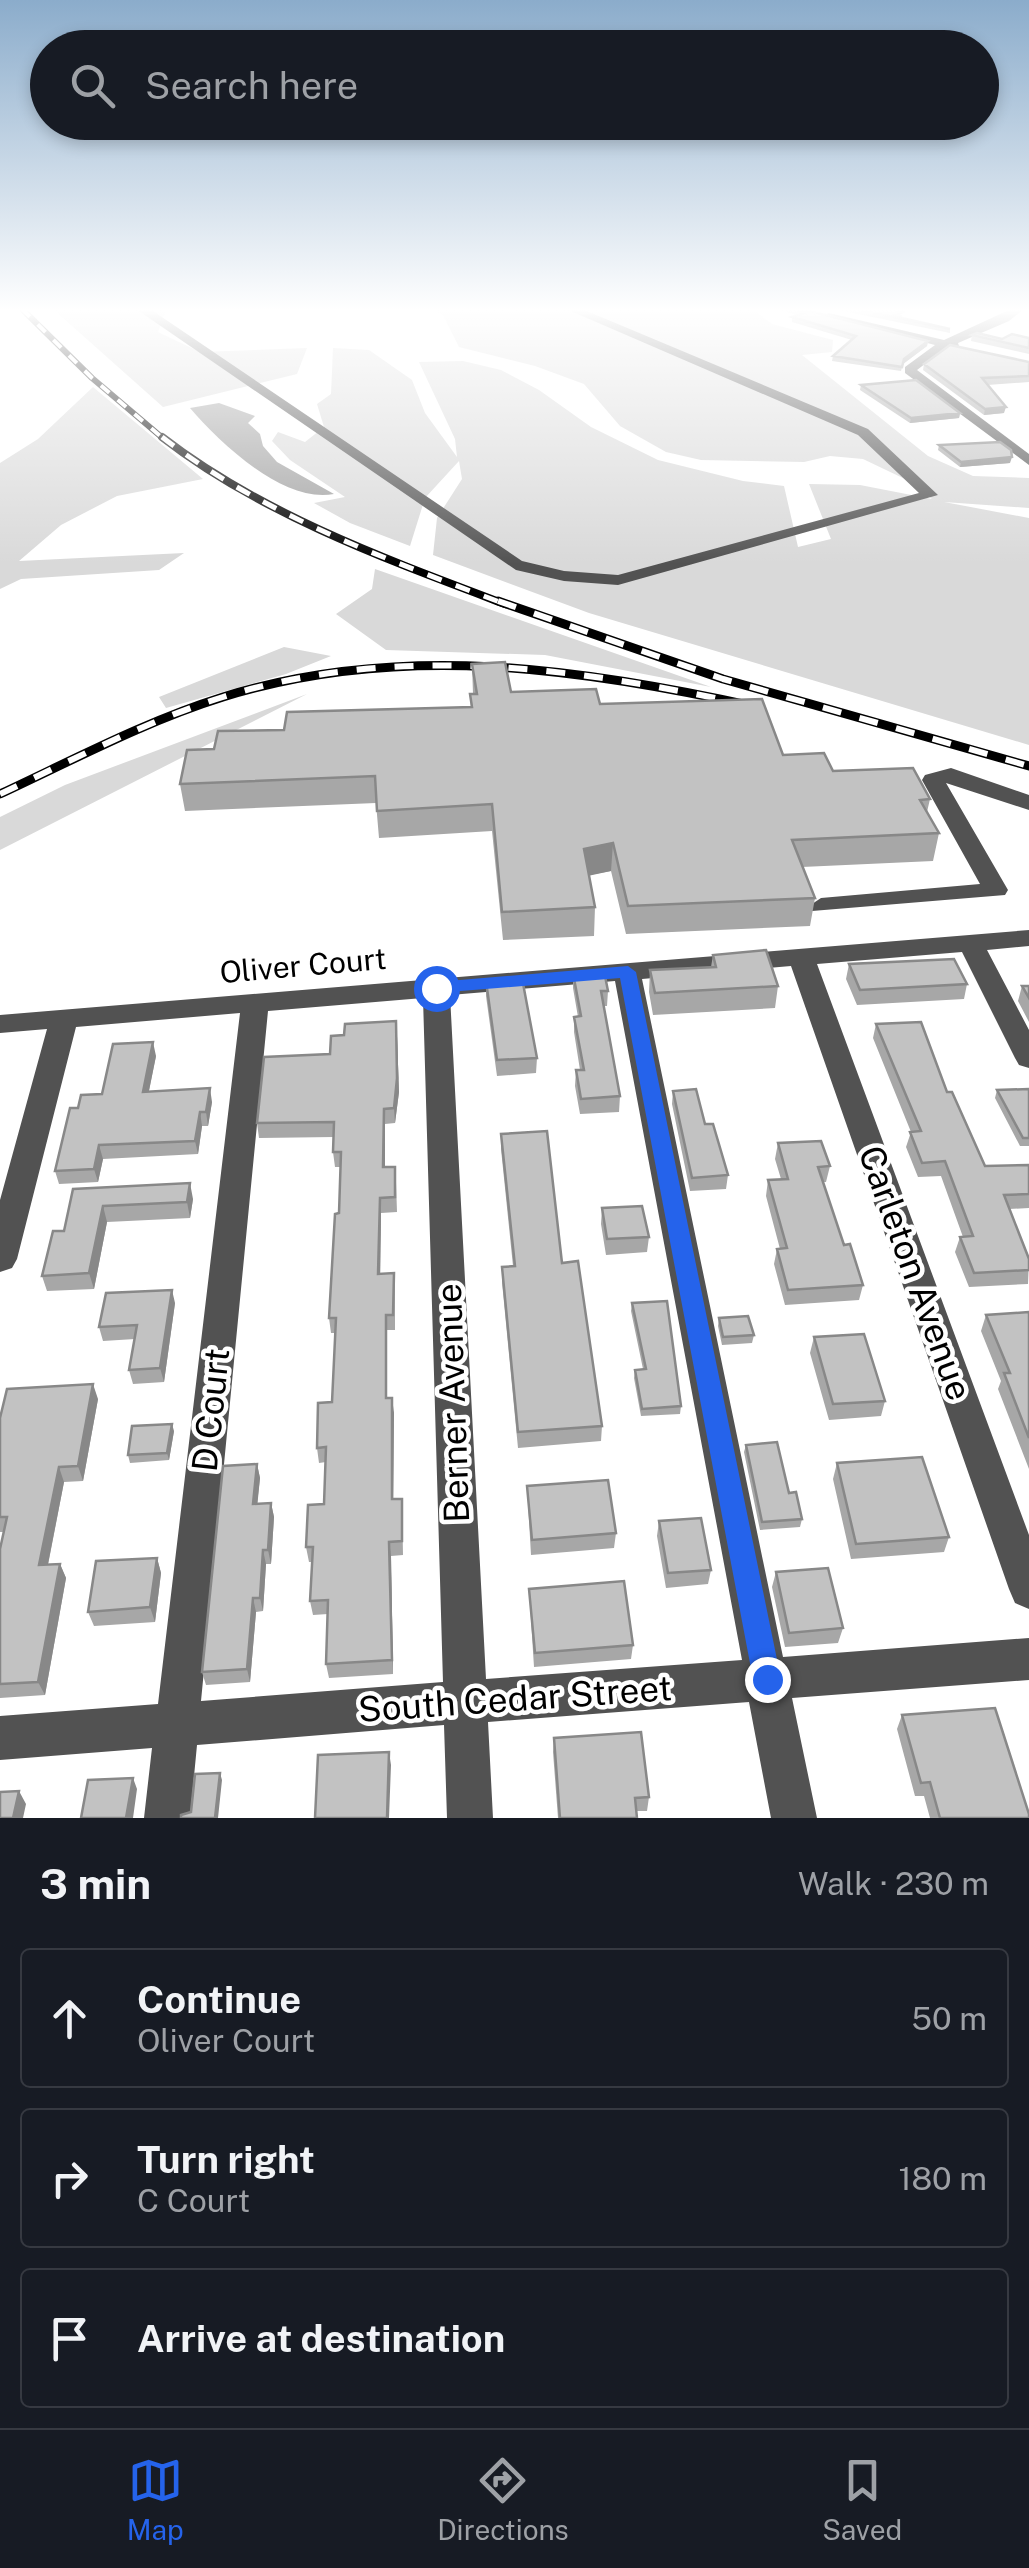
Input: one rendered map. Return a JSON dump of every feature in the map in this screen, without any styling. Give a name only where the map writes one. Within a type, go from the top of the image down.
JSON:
[{"type":"street","points":[[266,394],[516,565],[564,576],[618,580],[930,496],[863,432],[773,394]]},
{"type":"street","points":[[940,394],[1029,461]]},
{"type":"street","points":[[821,906],[996,890],[934,780],[951,776],[1029,803]]},
{"type":"street","name":"Oliver Court","points":[[0,1024],[1029,938]]},
{"type":"street","points":[[971,943],[1029,1058]]},
{"type":"street","name":"Carleton Avenue","points":[[801,957],[1029,1589]]},
{"type":"street","points":[[628,972],[794,1818]]},
{"type":"street","name":"Berner Avenue","points":[[436,988],[470,1818]]},
{"type":"street","name":"D Court","points":[[167,1818],[255,1003]]},
{"type":"street","points":[[0,1259],[64,1019]]},
{"type":"street","name":"South Cedar Street","points":[[0,1738],[1029,1659]]},
{"type":"shaded area","points":[[86,394],[101,394],[203,479],[117,496],[61,525],[19,561],[184,553],[159,570],[21,579],[0,589],[0,463],[38,439]]},
{"type":"shaded area","points":[[148,394],[216,394],[163,407]]},
{"type":"shaded area","points":[[331,394],[417,394],[425,413],[457,457],[455,439],[434,394],[544,394],[591,427],[658,460],[743,481],[784,486],[798,547],[831,539],[809,484],[860,485],[932,499],[907,480],[863,459],[830,456],[804,462],[701,460],[666,452],[620,426],[592,394],[850,394],[928,456],[973,476],[1029,478],[1029,508],[944,502],[1029,518],[1029,745],[589,613],[433,555],[437,518],[462,479],[459,461],[425,498],[410,546],[350,523],[314,503],[345,497],[290,460],[272,441],[278,432],[305,442],[324,427],[317,404]]},
{"type":"shaded area","points":[[219,403],[255,416],[248,423],[260,434],[263,446],[277,462],[334,494],[315,495],[274,480],[218,438],[190,408]]},
{"type":"shaded area","points":[[375,569],[711,687],[545,655],[386,650],[336,614],[372,589]]},
{"type":"shaded area","points":[[284,647],[331,656],[286,674],[166,708],[159,697]]},
{"type":"shaded area","points":[[307,694],[0,850],[0,817],[65,785]]},
{"type":"building","points":[[874,394],[934,394],[960,413],[911,418]]},
{"type":"building","points":[[964,394],[995,394],[1006,407],[985,409]]},
{"type":"building","points":[[1000,442],[1011,450],[1012,457],[961,462],[939,445]]},
{"type":"building","points":[[505,662],[511,692],[596,689],[600,704],[762,699],[783,755],[824,753],[833,771],[913,768],[930,799],[920,800],[939,833],[792,840],[815,898],[628,906],[613,843],[584,849],[595,907],[502,912],[492,804],[377,811],[375,776],[180,784],[187,750],[214,749],[218,731],[284,730],[287,712],[472,707],[470,694],[477,694],[472,664]]},
{"type":"building","points":[[766,950],[778,986],[655,993],[650,970],[716,967],[713,955]]},
{"type":"building","points":[[954,959],[967,984],[860,990],[849,964]]},
{"type":"building","points":[[604,971],[608,991],[601,991],[620,1096],[581,1099],[576,1070],[584,1070],[574,1017],[581,1016],[573,973]]},
{"type":"building","points":[[522,978],[537,1058],[497,1060],[486,981]]},
{"type":"building","points":[[396,1021],[397,1078],[394,1108],[384,1109],[383,1167],[395,1167],[395,1197],[380,1198],[378,1274],[394,1273],[393,1315],[386,1315],[386,1398],[392,1398],[392,1499],[402,1499],[402,1541],[389,1542],[392,1660],[326,1664],[328,1600],[310,1601],[313,1547],[306,1547],[308,1505],[324,1504],[326,1447],[317,1448],[318,1403],[332,1402],[336,1318],[329,1318],[341,1152],[333,1152],[334,1122],[257,1123],[264,1057],[330,1054],[331,1036],[344,1035],[345,1024]]},
{"type":"building","points":[[921,1022],[947,1092],[952,1092],[985,1166],[1029,1165],[1029,1194],[1004,1195],[1029,1259],[1029,1270],[974,1273],[960,1237],[973,1236],[945,1161],[922,1163],[910,1132],[921,1131],[876,1024]]},
{"type":"building","points":[[153,1042],[143,1092],[210,1088],[206,1112],[200,1112],[195,1141],[99,1145],[94,1169],[55,1171],[70,1108],[78,1108],[81,1095],[102,1094],[113,1044]]},
{"type":"building","points":[[696,1089],[705,1124],[713,1124],[728,1175],[692,1178],[673,1091]]},
{"type":"building","points":[[1029,1089],[1029,1138],[1023,1138],[997,1090]]},
{"type":"building","points":[[547,1131],[562,1263],[578,1261],[602,1426],[518,1432],[502,1267],[515,1266],[501,1134]]},
{"type":"building","points":[[821,1141],[830,1166],[818,1167],[844,1245],[850,1244],[863,1285],[788,1290],[777,1249],[787,1248],[768,1180],[788,1179],[778,1143]]},
{"type":"building","points":[[190,1183],[187,1202],[103,1206],[89,1273],[42,1276],[53,1231],[64,1231],[73,1189]]},
{"type":"building","points":[[642,1206],[649,1237],[607,1239],[602,1208]]},
{"type":"building","points":[[172,1290],[160,1368],[129,1370],[137,1325],[99,1327],[106,1293]]},
{"type":"building","points":[[667,1301],[681,1406],[642,1409],[635,1370],[646,1369],[632,1303]]},
{"type":"building","points":[[1029,1312],[1029,1438],[1004,1373],[1010,1373],[986,1315]]},
{"type":"building","points":[[748,1316],[754,1335],[723,1337],[719,1318]]},
{"type":"building","points":[[864,1334],[885,1401],[833,1404],[814,1337]]},
{"type":"building","points":[[93,1384],[78,1466],[59,1467],[39,1565],[60,1564],[38,1682],[0,1684],[0,1549],[7,1517],[0,1517],[0,1418],[7,1389]]},
{"type":"building","points":[[172,1424],[167,1453],[128,1455],[132,1426]]},
{"type":"building","points":[[777,1442],[789,1493],[796,1492],[802,1519],[762,1522],[746,1445]]},
{"type":"building","points":[[922,1457],[949,1537],[856,1544],[837,1463]]},
{"type":"building","points":[[257,1464],[253,1504],[271,1503],[260,1598],[253,1598],[247,1669],[202,1672],[223,1466]]},
{"type":"building","points":[[608,1480],[616,1533],[532,1540],[527,1486]]},
{"type":"building","points":[[701,1518],[711,1570],[668,1573],[659,1521]]},
{"type":"building","points":[[157,1558],[150,1607],[88,1612],[96,1561]]},
{"type":"building","points":[[828,1568],[843,1628],[789,1633],[776,1572]]},
{"type":"building","points":[[624,1581],[633,1645],[535,1653],[529,1589]]},
{"type":"building","points":[[995,1708],[1029,1818],[940,1818],[930,1782],[921,1783],[902,1715]]},
{"type":"building","points":[[641,1732],[649,1797],[635,1798],[637,1818],[560,1818],[554,1738]]},
{"type":"building","points":[[389,1752],[387,1818],[315,1818],[318,1755]]},
{"type":"building","points":[[220,1773],[215,1818],[181,1818],[191,1812],[195,1774]]},
{"type":"building","points":[[133,1778],[126,1818],[81,1818],[88,1780]]},
{"type":"building","points":[[19,1791],[13,1818],[0,1818],[0,1792]]},
{"type":"railway","points":[[111,394],[165,440]]},
{"type":"railway","points":[[162,437],[283,512],[371,552],[505,604]]},
{"type":"railway","points":[[498,601],[723,679],[1029,766]]},
{"type":"railway","points":[[0,794],[194,707],[290,680],[356,670],[423,666],[557,672],[757,707]]},
{"type":"route","points":[[436,988],[628,972],[767,1679]]}]
